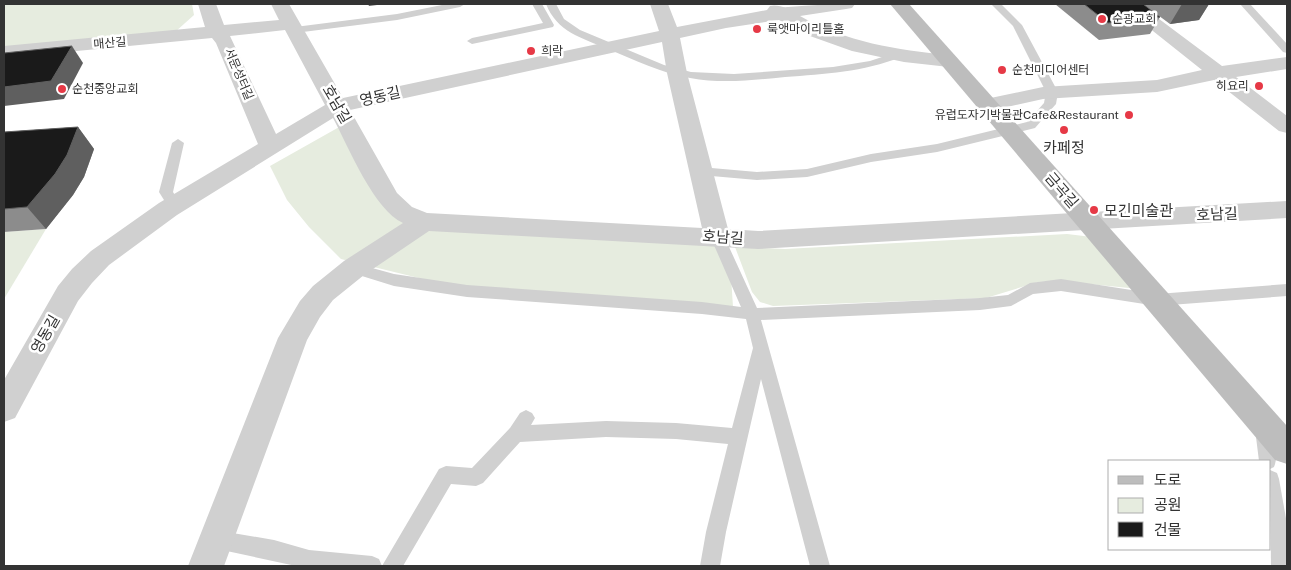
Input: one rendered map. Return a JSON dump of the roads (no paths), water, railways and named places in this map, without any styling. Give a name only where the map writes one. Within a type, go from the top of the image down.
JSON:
[{"type":"street","name":"서문성터길","points":[[207,4],[216,31],[226,42],[270,146]]},
{"type":"street","points":[[659,4],[670,34],[677,73],[716,236]]},
{"type":"street","name":"영동길","points":[[4,408],[68,294],[100,258],[174,205],[338,106],[670,34],[773,8],[846,4]]},
{"type":"street","name":"금곡길","points":[[899,4],[1287,449]]},
{"type":"street","points":[[1128,4],[1287,126]]},
{"type":"street","points":[[773,8],[819,34],[856,46],[897,56],[949,61]]},
{"type":"street","name":"매산길","points":[[4,52],[141,40],[216,31],[288,19]]},
{"type":"street","name":"호남길","points":[[288,19],[388,198],[403,213],[424,222],[490,227],[716,236],[758,240],[1287,210]]},
{"type":"street","points":[[989,105],[1052,92],[1156,86],[1218,73],[1287,63]]},
{"type":"street","points":[[211,553],[293,338],[310,309],[323,293],[354,268],[424,222]]},
{"type":"lane","points":[[288,19],[397,17],[460,4]]},
{"type":"lane","points":[[472,41],[549,25],[537,4]]},
{"type":"lane","points":[[551,4],[553,12],[559,21],[582,36],[612,47],[629,56],[677,73],[713,78],[737,77],[864,67],[897,56]]},
{"type":"lane","points":[[700,171],[757,176],[806,173],[871,158],[937,148],[1031,125],[1050,104],[1052,92],[1017,25],[996,4]]},
{"type":"lane","points":[[1245,4],[1287,50]]},
{"type":"lane","points":[[174,205],[166,192],[178,143]]},
{"type":"lane","points":[[716,236],[752,314],[820,566]]},
{"type":"lane","points":[[354,268],[394,280],[467,291],[702,308],[752,314],[980,304],[1011,300],[1030,289],[1061,285],[1158,300],[1287,290]]},
{"type":"lane","points":[[710,566],[716,532],[761,346]]},
{"type":"lane","points":[[1263,422],[1268,460]]},
{"type":"lane","points":[[392,566],[446,475],[476,477],[521,426],[676,430],[740,437]]},
{"type":"lane","points":[[1271,486],[1279,533],[1281,566]]},
{"type":"lane","points":[[211,553],[274,550],[309,560],[372,566]]},
{"type":"place","name":"순광교회","points":[[1102,19]]},
{"type":"place","name":"룩앳마이리틀홈","points":[[757,29]]},
{"type":"place","name":"희락","points":[[531,51]]},
{"type":"place","name":"순천미디어센터","points":[[1002,70]]},
{"type":"place","name":"히요리","points":[[1259,86]]},
{"type":"place","name":"순천중앙교회","points":[[62,89]]},
{"type":"place","name":"유럽도자기박물관Cafe&Restaurant","points":[[1129,115]]},
{"type":"place","name":"카페정","points":[[1064,130]]},
{"type":"place","name":"모긴미술관","points":[[1094,210]]}]
